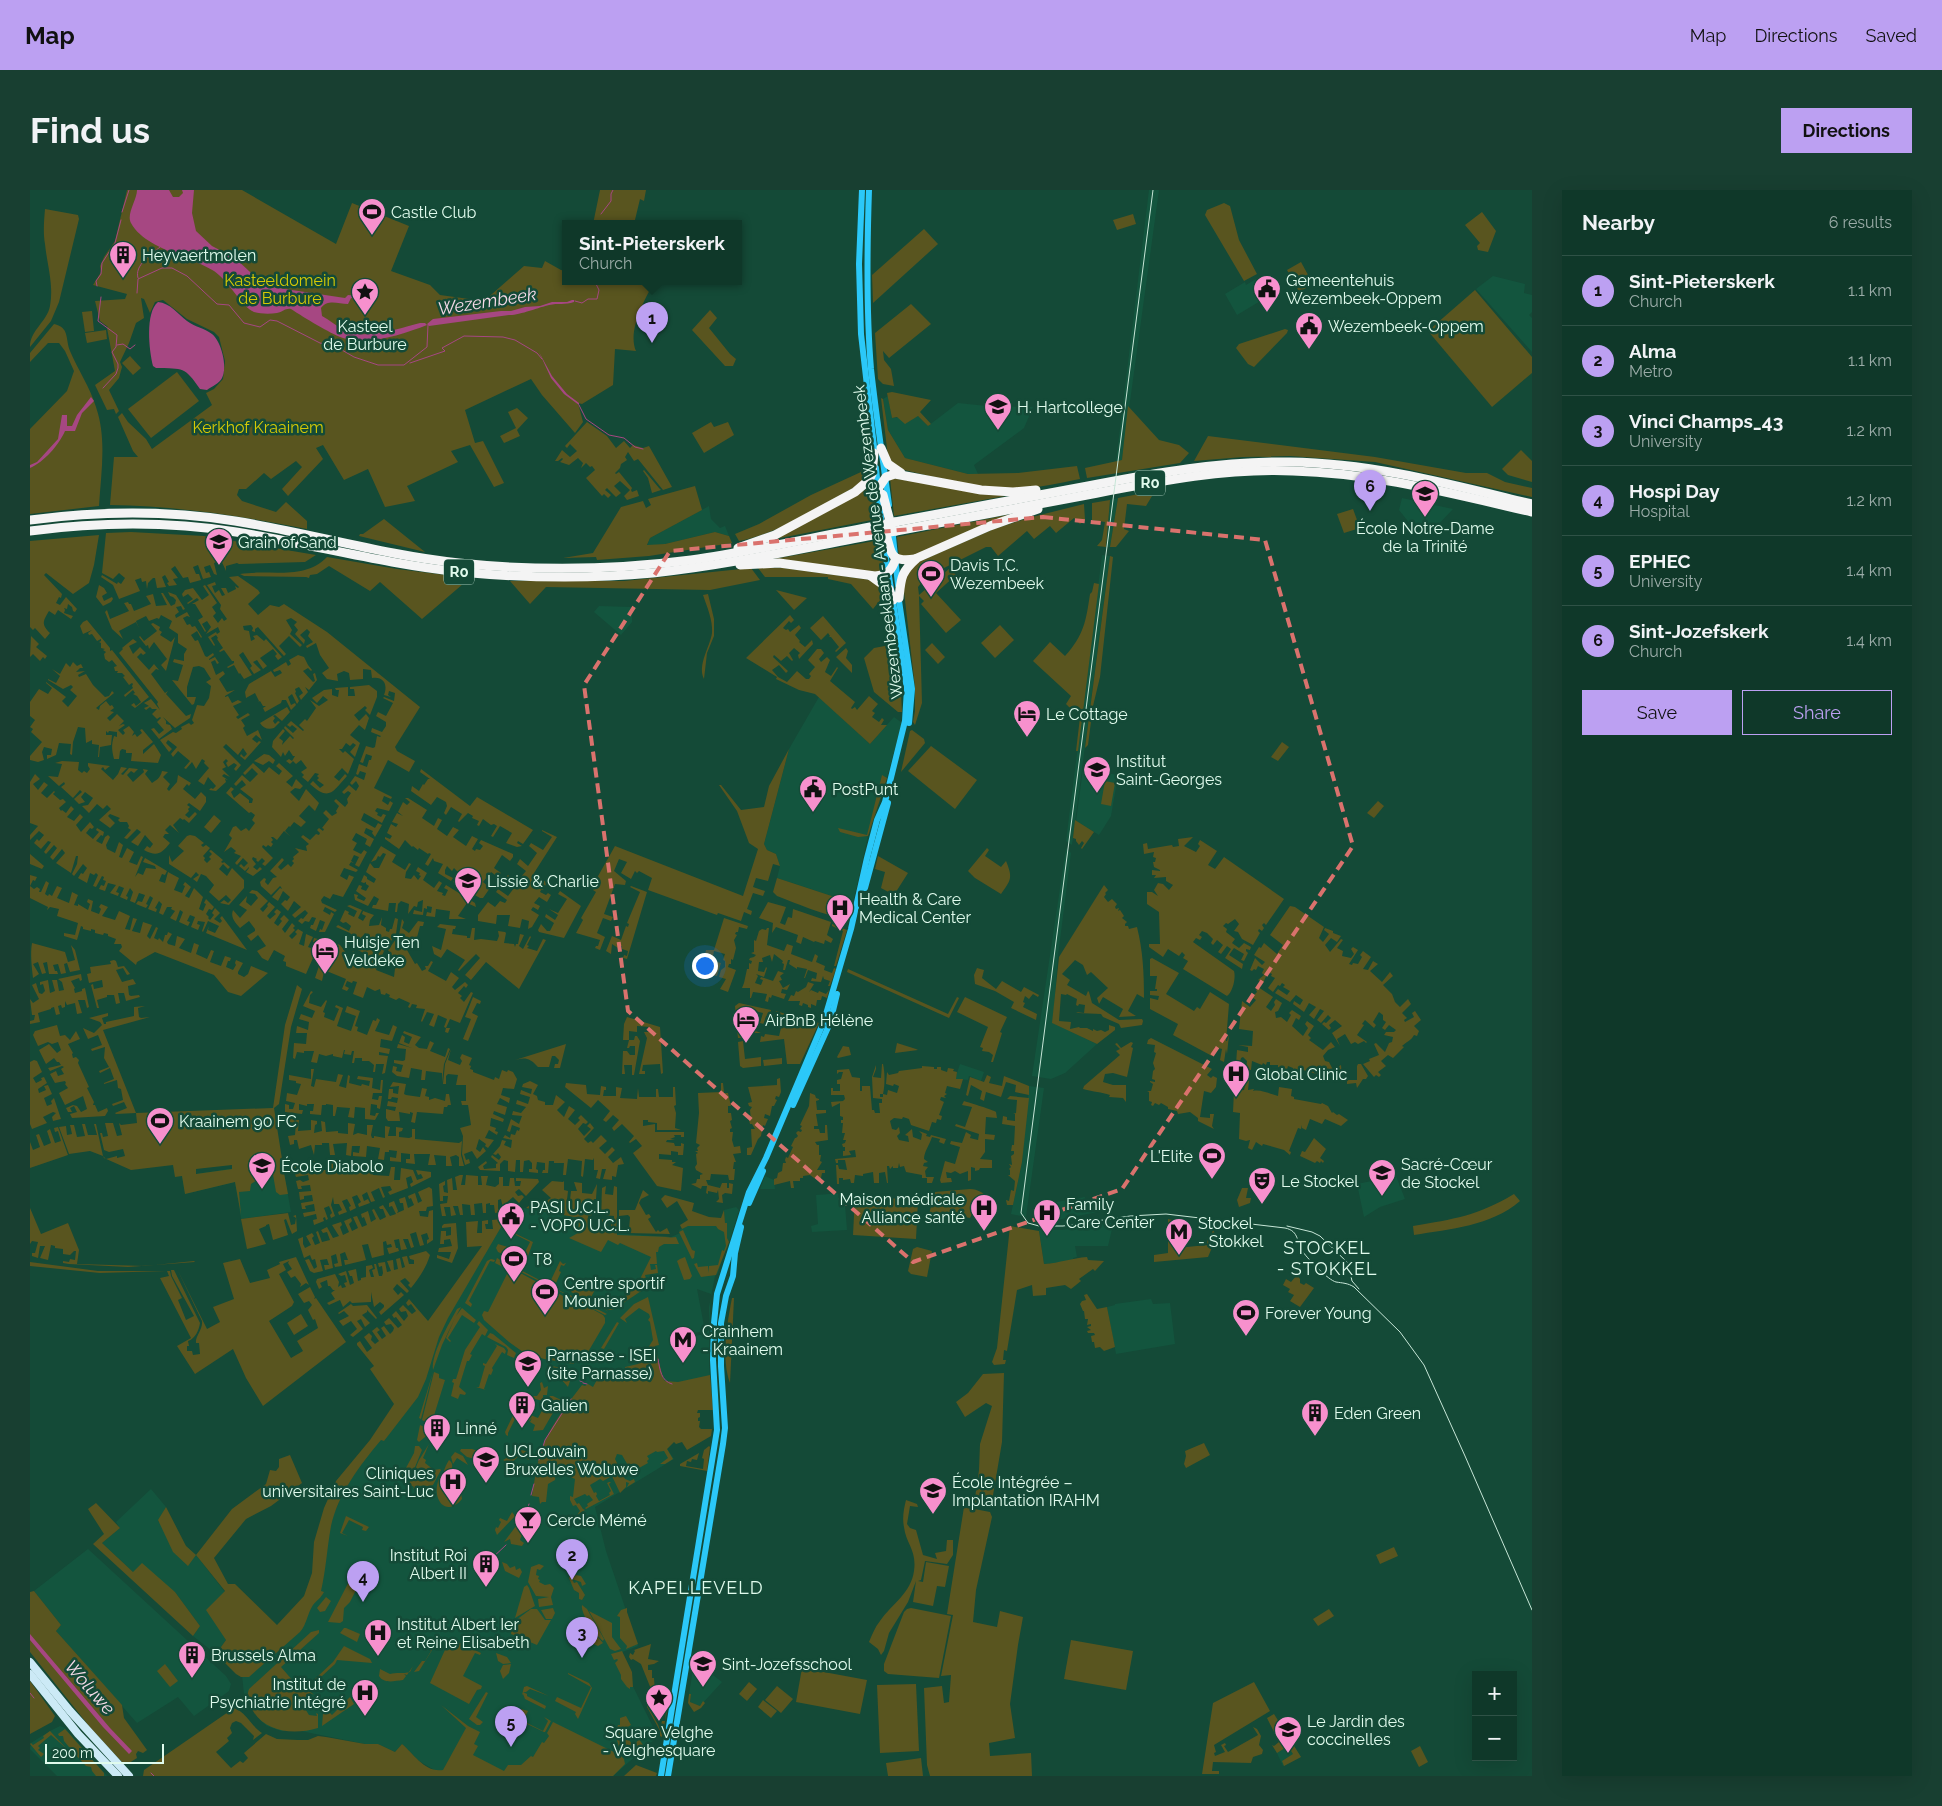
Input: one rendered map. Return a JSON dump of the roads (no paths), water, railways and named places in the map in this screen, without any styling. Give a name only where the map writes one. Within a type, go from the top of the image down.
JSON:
[{"type":"highway","points":[[878,450],[888,464],[903,474]]},
{"type":"highway","points":[[855,492],[869,480],[878,450]]},
{"type":"highway","name":"R0","points":[[30,520],[109,513],[176,515],[218,519],[431,560],[530,568],[624,566],[744,555],[1046,494],[1189,468],[1245,462],[1292,462],[1337,465],[1394,472],[1532,504]]},
{"type":"highway","name":"R0","points":[[894,526],[1055,501],[1187,477],[1247,471],[1293,470],[1360,476],[1393,481],[1532,512]]},
{"type":"highway","points":[[877,490],[886,477],[903,474],[981,490],[1013,492],[1036,490],[1046,494]]},
{"type":"highway","points":[[744,555],[775,535],[855,492],[867,488],[877,490],[884,498],[894,526]]},
{"type":"highway","points":[[879,529],[886,535],[888,549],[896,558],[906,560],[917,558],[990,526],[1048,507],[1055,501]]},
{"type":"highway","name":"R0","points":[[30,531],[98,524],[144,524],[216,529],[428,568],[530,577],[624,575],[723,563],[744,555]]},
{"type":"highway","points":[[744,555],[779,563],[875,576],[892,569],[896,558]]},
{"type":"highway","points":[[896,599],[902,576],[907,567],[917,558]]},
{"type":"highway","points":[[869,575],[889,589],[896,599]]},
{"type":"highway","points":[[30,1662],[70,1711],[128,1776]]},
{"type":"highway","points":[[30,1674],[78,1734],[118,1776]]},
{"type":"main road","name":"Wezembeeklaan - Avenue de Wezembeek","points":[[862,190],[859,264],[861,334],[878,450],[886,477],[894,526],[896,599]]},
{"type":"main road","name":"Wezembeeklaan - Avenue de Wezembeek","points":[[751,1193],[830,1022],[911,712],[912,689],[896,599],[879,529],[877,490],[878,450],[868,314],[869,190]]},
{"type":"main road","points":[[661,1776],[716,1439],[718,1417],[714,1367],[714,1323],[717,1294],[751,1193]]},
{"type":"main road","points":[[668,1776],[724,1436],[720,1366],[722,1314],[733,1276],[737,1242],[751,1193]]},
{"type":"waterway","points":[[122,212],[129,190]]},
{"type":"waterway","name":"Wezembeek","points":[[601,214],[611,201],[613,190]]},
{"type":"waterway","points":[[97,286],[96,281],[101,274],[102,263],[115,243],[121,220]]},
{"type":"waterway","points":[[138,278],[138,269],[160,247]]},
{"type":"waterway","name":"Wezembeek","points":[[137,293],[138,279],[162,268],[172,268],[187,276],[217,304],[229,305],[244,323],[260,327],[270,320],[277,321],[320,343],[335,346],[354,357],[378,365],[404,365],[427,347],[428,325]]},
{"type":"waterway","name":"Wezembeek","points":[[575,301],[582,303],[588,299],[597,299],[599,290],[596,285]]},
{"type":"waterway","name":"Wezembeek","points":[[101,297],[98,321],[117,335],[116,347],[112,352],[118,364],[116,374],[103,388]]},
{"type":"waterway","points":[[410,363],[445,351],[442,348],[464,336],[503,337],[515,340],[537,353],[542,359]]},
{"type":"waterway","name":"Wezembeek","points":[[117,345],[123,344],[130,349],[135,345]]},
{"type":"waterway","points":[[579,405],[586,419],[609,435],[624,438],[635,447],[643,449]]},
{"type":"waterway","points":[[658,1359],[663,1378],[672,1384]]},
{"type":"waterway","points":[[583,1383],[587,1384]]},
{"type":"waterway","points":[[569,1403],[571,1399]]},
{"type":"waterway","points":[[539,1460],[545,1440],[568,1404]]},
{"type":"waterway","points":[[531,1495],[534,1484]]},
{"type":"waterway","points":[[527,1510],[529,1504]]},
{"type":"waterway","points":[[490,1560],[506,1545]]},
{"type":"waterway","points":[[30,1693],[34,1698]]},
{"type":"waterway","name":"Woluwe","points":[[151,1773],[154,1776]]},
{"type":"tram line","points":[[1153,190],[1021,1213],[1028,1223],[1039,1226],[1063,1226],[1130,1216],[1166,1214],[1285,1228],[1293,1232],[1301,1249],[1314,1264],[1332,1280],[1354,1287],[1400,1332],[1424,1365],[1532,1610]]},
{"type":"tram line","points":[[1287,1226],[1312,1232],[1320,1236],[1348,1263],[1352,1281],[1359,1289]]},
{"type":"place","name":"Castle Club","points":[[372,236]]},
{"type":"place","name":"Heyvaertmolen","points":[[123,279]]},
{"type":"place","name":"Gemeentehuis Wezembeek-Oppem","points":[[1267,313]]},
{"type":"place","name":"Kasteel de Burbure","points":[[365,316]]},
{"type":"place","name":"Sint-Pieterskerk","points":[[652,343]]},
{"type":"place","name":"Wezembeek-Oppem","points":[[1309,350]]},
{"type":"place","name":"H. Hartcollege","points":[[998,431]]},
{"type":"place","name":"Sint-Jozefskerk","points":[[1370,511]]},
{"type":"place","name":"École Notre-Dame de la Trinité","points":[[1425,518]]},
{"type":"place","name":"Grain of Sand","points":[[219,566]]},
{"type":"place","name":"Davis T.C. Wezembeek","points":[[931,598]]},
{"type":"place","name":"Le Cottage","points":[[1027,738]]},
{"type":"place","name":"Institut Saint-Georges","points":[[1097,794]]},
{"type":"place","name":"PostPunt","points":[[813,813]]},
{"type":"place","name":"Lissie & Charlie","points":[[468,905]]},
{"type":"place","name":"Health & Care Medical Center","points":[[840,932]]},
{"type":"place","name":"Huisje Ten Veldeke","points":[[325,975]]},
{"type":"place","name":"AirBnB Hélène","points":[[746,1044]]},
{"type":"place","name":"Global Clinic","points":[[1236,1098]]},
{"type":"place","name":"Kraainem 90 FC","points":[[160,1145]]},
{"type":"place","name":"L'Elite","points":[[1212,1180]]},
{"type":"place","name":"École Diabolo","points":[[262,1190]]},
{"type":"place","name":"Sacré-Cœur de Stockel","points":[[1382,1197]]},
{"type":"place","name":"Le Stockel","points":[[1262,1205]]},
{"type":"place","name":"Maison médicale Alliance santé","points":[[984,1232]]},
{"type":"place","name":"Family Care Center","points":[[1047,1237]]},
{"type":"place","name":"PASI U.C.L. - VOPO U.C.L.","points":[[511,1240]]},
{"type":"place","name":"Stockel - Stokkel","points":[[1179,1256]]},
{"type":"place","name":"T8","points":[[514,1283]]},
{"type":"place","name":"Centre sportif Mounier","points":[[545,1316]]},
{"type":"place","name":"Forever Young","points":[[1246,1337]]},
{"type":"place","name":"Crainhem - Kraainem","points":[[683,1364]]},
{"type":"place","name":"Parnasse - ISEI (site Parnasse)","points":[[528,1388]]},
{"type":"place","name":"Galien","points":[[522,1429]]},
{"type":"place","name":"Eden Green","points":[[1315,1437]]},
{"type":"place","name":"Linné","points":[[437,1452]]},
{"type":"place","name":"UCLouvain Bruxelles Woluwe","points":[[486,1484]]},
{"type":"place","name":"Cliniques universitaires Saint-Luc","points":[[453,1506]]},
{"type":"place","name":"École Intégrée – Implantation IRAHM","points":[[933,1515]]},
{"type":"place","name":"Cercle Mémé","points":[[528,1544]]},
{"type":"place","name":"Alma","points":[[572,1580]]},
{"type":"place","name":"Institut Roi Albert II","points":[[486,1588]]},
{"type":"place","name":"Hospi Day","points":[[363,1602]]},
{"type":"place","name":"Institut Albert Ier et Reine Elisabeth","points":[[378,1657]]},
{"type":"place","name":"Vinci Champs_43","points":[[582,1658]]},
{"type":"place","name":"Brussels Alma","points":[[192,1679]]},
{"type":"place","name":"Sint-Jozefsschool","points":[[703,1688]]},
{"type":"place","name":"Institut de Psychiatrie Intégré","points":[[365,1717]]},
{"type":"place","name":"Square Velghe - Velghesquare","points":[[659,1722]]},
{"type":"place","name":"EPHEC","points":[[511,1747]]},
{"type":"place","name":"Le Jardin des coccinelles","points":[[1288,1754]]},
{"type":"district","name":"STOCKEL - STOKKEL","points":[[1327,1257]]},
{"type":"district","name":"KAPELLEVELD","points":[[696,1587]]},
{"type":"park label","name":"Kasteeldomein de Burbure","points":[[280,289]]},
{"type":"park label","name":"Kerkhof Kraainem","points":[[258,427]]}]
